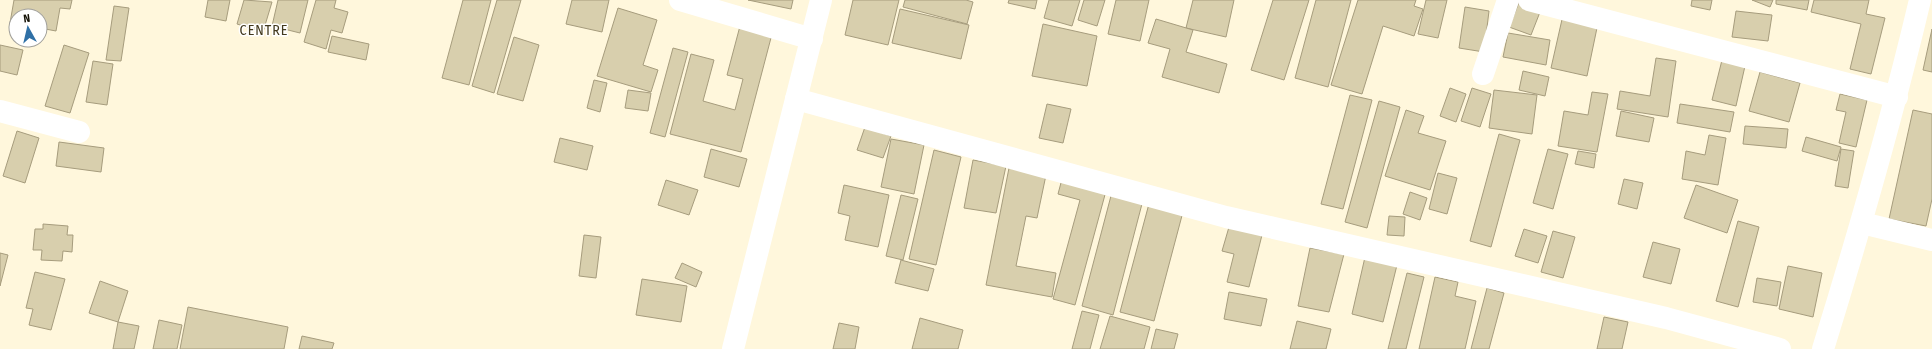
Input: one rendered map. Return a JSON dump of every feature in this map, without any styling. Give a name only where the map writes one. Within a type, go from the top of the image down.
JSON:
[{"type":"street","points":[[680,0],[812,39]]},
{"type":"street","points":[[732,349],[821,0]]},
{"type":"street","points":[[1483,74],[1508,0]]},
{"type":"street","points":[[1529,0],[1897,97]]},
{"type":"street","points":[[1823,349],[1862,223],[1897,97],[1920,0]]},
{"type":"street","points":[[796,99],[1226,217],[1666,318],[1780,349]]},
{"type":"street","points":[[0,111],[79,132]]},
{"type":"street","points":[[1862,223],[1932,240]]},
{"type":"building","points":[[14,0],[72,0],[70,9],[60,8],[56,31],[48,30],[48,8],[13,8]]},
{"type":"building","points":[[208,0],[230,0],[226,21],[205,17]]},
{"type":"building","points":[[244,0],[272,2],[263,32],[237,24]]},
{"type":"building","points":[[278,0],[308,0],[300,33],[272,26]]},
{"type":"building","points":[[316,0],[336,0],[334,8],[348,12],[342,33],[331,30],[326,49],[304,42]]},
{"type":"building","points":[[463,0],[491,0],[469,85],[442,78]]},
{"type":"building","points":[[497,0],[521,0],[494,93],[472,86]]},
{"type":"building","points":[[572,0],[609,0],[602,32],[566,24]]},
{"type":"building","points":[[748,0],[793,0],[791,9]]},
{"type":"building","points":[[853,0],[899,0],[888,45],[845,35]]},
{"type":"building","points":[[905,0],[966,0],[973,2],[967,24],[903,7]]},
{"type":"building","points":[[1009,0],[1037,0],[1035,9],[1008,3]]},
{"type":"building","points":[[1049,0],[1080,0],[1072,26],[1044,18]]},
{"type":"building","points":[[1084,0],[1105,0],[1097,26],[1078,20]]},
{"type":"building","points":[[1116,0],[1149,0],[1140,41],[1108,34]]},
{"type":"building","points":[[1193,0],[1234,0],[1226,37],[1186,28]]},
{"type":"building","points":[[1273,0],[1309,0],[1284,80],[1251,70]]},
{"type":"building","points":[[1316,0],[1351,0],[1328,87],[1295,78]]},
{"type":"building","points":[[1358,0],[1416,0],[1414,6],[1423,9],[1414,36],[1383,26],[1362,94],[1331,85]]},
{"type":"building","points":[[1426,0],[1447,0],[1438,38],[1418,34]]},
{"type":"building","points":[[1520,0],[1542,7],[1531,35],[1509,27]]},
{"type":"building","points":[[1692,0],[1712,0],[1710,10],[1691,6]]},
{"type":"building","points":[[1752,0],[1773,0],[1770,7]]},
{"type":"building","points":[[1776,0],[1809,0],[1807,10],[1776,4]]},
{"type":"building","points":[[1814,0],[1869,0],[1866,14],[1885,18],[1871,74],[1850,69],[1861,24],[1811,12]]},
{"type":"building","points":[[114,6],[129,8],[121,61],[106,60]]},
{"type":"building","points":[[1465,7],[1489,11],[1484,52],[1459,48]]},
{"type":"building","points":[[618,8],[657,20],[643,65],[658,70],[651,92],[597,76]]},
{"type":"building","points":[[900,9],[969,25],[961,59],[892,43]]},
{"type":"building","points":[[1736,11],[1772,15],[1768,41],[1732,37]]},
{"type":"building","points":[[1563,15],[1598,23],[1587,76],[1551,68]]},
{"type":"building","points":[[1156,19],[1193,30],[1186,52],[1227,64],[1219,93],[1162,77],[1170,49],[1148,43]]},
{"type":"building","points":[[1043,24],[1097,36],[1087,86],[1032,76]]},
{"type":"building","points":[[740,26],[772,34],[741,152],[670,134],[691,54],[714,60],[703,101],[735,110],[743,79],[727,75]]},
{"type":"building","points":[[1932,29],[1932,72],[1923,70]]},
{"type":"building","points":[[1508,33],[1550,40],[1546,65],[1503,57]]},
{"type":"building","points":[[332,36],[369,44],[366,60],[328,52]]},
{"type":"building","points":[[514,37],[539,45],[523,101],[497,94]]},
{"type":"building","points":[[0,45],[8,48],[23,50],[17,75],[0,71]]},
{"type":"building","points":[[64,45],[89,53],[70,113],[45,106]]},
{"type":"building","points":[[673,48],[688,52],[665,137],[650,133]]},
{"type":"building","points":[[1656,58],[1676,61],[1668,117],[1617,109],[1620,91],[1650,96]]},
{"type":"building","points":[[1722,60],[1745,66],[1736,106],[1712,100]]},
{"type":"building","points":[[93,61],[113,64],[107,105],[86,102]]},
{"type":"building","points":[[1523,71],[1549,77],[1545,96],[1519,90]]},
{"type":"building","points":[[1760,72],[1800,83],[1789,122],[1749,111]]},
{"type":"building","points":[[594,80],[607,83],[600,112],[587,108]]},
{"type":"building","points":[[1450,88],[1466,94],[1456,122],[1440,116]]},
{"type":"building","points":[[1472,88],[1491,94],[1480,127],[1461,121]]},
{"type":"building","points":[[628,90],[651,93],[648,111],[625,108]]},
{"type":"building","points":[[1494,90],[1537,95],[1532,134],[1489,128]]},
{"type":"building","points":[[1592,92],[1608,94],[1597,152],[1558,146],[1564,111],[1588,115]]},
{"type":"building","points":[[1840,94],[1867,100],[1856,147],[1839,143],[1846,112],[1836,110]]},
{"type":"building","points":[[1350,95],[1372,100],[1343,209],[1321,204]]},
{"type":"building","points":[[1379,101],[1400,107],[1367,228],[1345,222]]},
{"type":"building","points":[[1047,104],[1071,109],[1063,143],[1039,138]]},
{"type":"building","points":[[1680,104],[1734,112],[1730,132],[1677,123]]},
{"type":"building","points":[[1406,110],[1424,116],[1418,133],[1446,141],[1430,190],[1385,176]]},
{"type":"building","points":[[1913,110],[1932,114],[1932,199],[1926,226],[1889,219]]},
{"type":"building","points":[[1621,111],[1654,118],[1649,142],[1616,136]]},
{"type":"building","points":[[1745,126],[1788,129],[1786,148],[1743,144]]},
{"type":"building","points":[[865,127],[891,136],[883,158],[857,150]]},
{"type":"building","points":[[17,131],[39,138],[25,183],[3,176]]},
{"type":"building","points":[[1499,134],[1520,140],[1491,247],[1470,241]]},
{"type":"building","points":[[1709,135],[1726,138],[1718,185],[1682,179],[1686,151],[1705,155]]},
{"type":"building","points":[[1806,137],[1841,147],[1837,161],[1802,151]]},
{"type":"building","points":[[560,138],[593,146],[587,170],[554,162]]},
{"type":"building","points":[[891,139],[924,145],[914,194],[881,187]]},
{"type":"building","points":[[59,142],[104,148],[101,172],[56,166]]},
{"type":"building","points":[[711,149],[747,159],[739,187],[704,177]]},
{"type":"building","points":[[1548,149],[1568,154],[1553,209],[1533,203]]},
{"type":"building","points":[[1841,149],[1854,151],[1848,188],[1835,186]]},
{"type":"building","points":[[934,150],[961,157],[936,265],[909,259]]},
{"type":"building","points":[[1578,151],[1596,154],[1594,168],[1575,164]]},
{"type":"building","points":[[973,160],[1006,166],[996,213],[964,208]]},
{"type":"building","points":[[1009,168],[1046,175],[1037,218],[1026,216],[1016,266],[1056,273],[1052,297],[986,285]]},
{"type":"building","points":[[1438,173],[1457,178],[1447,214],[1429,209]]},
{"type":"building","points":[[1062,179],[1106,191],[1075,305],[1053,299],[1080,200],[1058,194]]},
{"type":"building","points":[[1624,179],[1643,183],[1637,209],[1618,204]]},
{"type":"building","points":[[666,180],[698,190],[689,215],[658,205]]},
{"type":"building","points":[[844,185],[889,195],[878,247],[845,240],[850,216],[838,213]]},
{"type":"building","points":[[1696,185],[1738,200],[1727,233],[1684,218]]},
{"type":"building","points":[[1112,192],[1143,200],[1113,315],[1082,306]]},
{"type":"building","points":[[1410,192],[1427,198],[1420,220],[1403,214]]},
{"type":"building","points":[[901,195],[918,199],[903,260],[886,256]]},
{"type":"building","points":[[1150,200],[1184,208],[1154,321],[1120,312]]},
{"type":"building","points":[[1389,216],[1405,217],[1404,236],[1387,235]]},
{"type":"building","points":[[1738,221],[1759,227],[1738,307],[1716,301]]},
{"type":"building","points":[[43,224],[68,226],[67,235],[73,235],[72,252],[63,251],[62,261],[41,260],[42,250],[33,250],[35,229],[43,229]]},
{"type":"building","points":[[1229,227],[1262,235],[1249,287],[1227,282],[1234,254],[1222,251]]},
{"type":"building","points":[[1524,229],[1547,236],[1538,263],[1515,256]]},
{"type":"building","points":[[1553,231],[1575,237],[1563,278],[1541,272]]},
{"type":"building","points":[[584,235],[601,237],[596,278],[579,276]]},
{"type":"building","points":[[1653,242],[1680,249],[1671,284],[1643,277]]},
{"type":"building","points":[[1310,248],[1344,254],[1329,312],[1298,306]]},
{"type":"building","points":[[0,253],[8,255],[0,286]]},
{"type":"building","points":[[1365,257],[1397,265],[1383,322],[1352,314]]},
{"type":"building","points":[[901,260],[934,269],[928,291],[895,283]]},
{"type":"building","points":[[682,263],[702,272],[696,287],[675,278]]},
{"type":"building","points":[[1788,266],[1822,273],[1813,317],[1779,309]]},
{"type":"building","points":[[35,272],[65,279],[51,330],[29,325],[33,309],[26,308]]},
{"type":"building","points":[[1407,273],[1424,277],[1406,349],[1388,349]]},
{"type":"building","points":[[1435,277],[1458,282],[1455,296],[1476,301],[1465,349],[1419,349]]},
{"type":"building","points":[[1757,278],[1781,282],[1777,306],[1753,302]]},
{"type":"building","points":[[642,279],[687,286],[681,322],[636,315]]},
{"type":"building","points":[[100,281],[128,291],[118,322],[89,313]]},
{"type":"building","points":[[1487,288],[1504,293],[1489,349],[1471,349]]},
{"type":"building","points":[[1229,292],[1267,299],[1261,326],[1224,319]]},
{"type":"building","points":[[188,307],[288,327],[284,349],[180,349]]},
{"type":"building","points":[[1082,311],[1099,315],[1090,349],[1072,349]]},
{"type":"building","points":[[1110,316],[1150,327],[1144,349],[1100,349]]},
{"type":"building","points":[[1604,317],[1628,322],[1622,349],[1597,349]]},
{"type":"building","points":[[920,318],[963,330],[958,349],[912,349]]},
{"type":"building","points":[[159,320],[182,325],[177,349],[153,349]]},
{"type":"building","points":[[1297,321],[1331,329],[1326,349],[1290,349]]},
{"type":"building","points":[[118,322],[139,326],[134,349],[113,349]]},
{"type":"building","points":[[839,323],[859,327],[855,349],[833,349]]},
{"type":"building","points":[[1156,329],[1178,334],[1174,349],[1151,349]]},
{"type":"building","points":[[302,336],[334,343],[332,349],[299,349]]},
{"type":"district","name":"CENTRE","points":[[264,30]]}]
